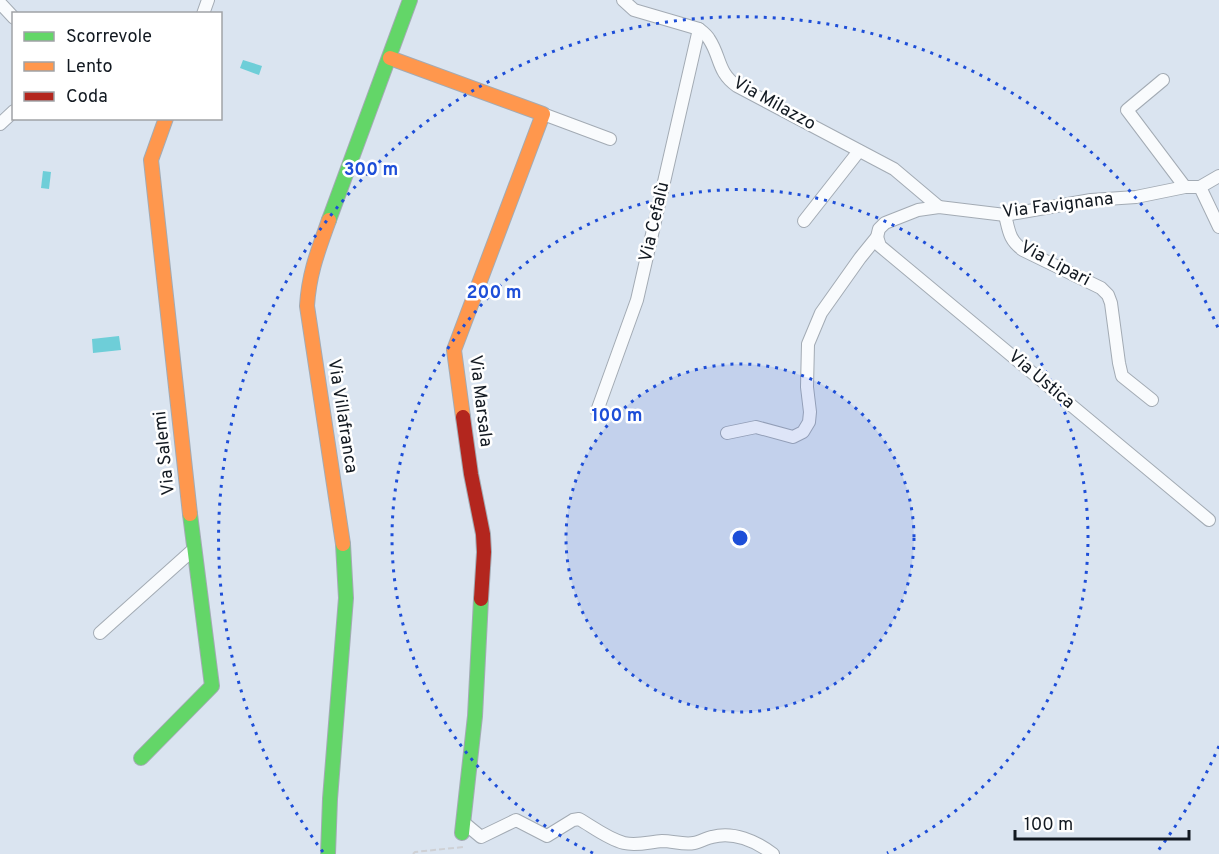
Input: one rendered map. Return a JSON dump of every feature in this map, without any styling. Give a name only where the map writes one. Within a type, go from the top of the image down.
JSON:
[{"type":"street","name":"Via Villafranca","points":[[328,854],[330,799],[346,598],[344,551],[307,306],[308,286],[313,263],[410,0]]},
{"type":"street","points":[[623,0],[634,10],[699,28]]},
{"type":"street","points":[[0,3],[12,16]]},
{"type":"street","name":"Via Milazzo","points":[[699,28],[711,42],[723,72],[736,86],[894,170],[939,207]]},
{"type":"street","name":"Via Cefalù","points":[[597,411],[637,300],[699,28]]},
{"type":"street","points":[[390,58],[610,139]]},
{"type":"street","points":[[1163,80],[1127,110],[1185,187]]},
{"type":"street","points":[[0,124],[12,113]]},
{"type":"street","name":"Via Marsala","points":[[463,828],[475,716],[484,552],[454,350],[543,114]]},
{"type":"street","name":"Via Salemi","points":[[141,758],[212,686],[151,160],[165,120]]},
{"type":"street","points":[[804,221],[859,151]]},
{"type":"street","points":[[1219,176],[1200,188],[1219,227]]},
{"type":"street","name":"Via Favignana","points":[[728,432],[756,427],[793,437],[802,432],[809,422],[810,412],[807,387],[808,344],[821,314],[885,223],[918,210],[939,207],[1005,215],[1091,200],[1136,197],[1185,187],[1200,188]]},
{"type":"street","name":"Via Lipari","points":[[1005,215],[1010,237],[1015,245],[1101,288],[1108,295],[1122,376],[1152,400]]},
{"type":"street","name":"Via Ustica","points":[[877,237],[880,246],[1209,520]]},
{"type":"street","points":[[100,633],[195,548]]},
{"type":"street","points":[[463,828],[481,837],[516,820],[547,836],[573,820],[579,819],[613,839],[625,843],[664,841],[682,844],[696,843],[713,836],[726,836],[753,841],[773,854]]},
{"type":"path","points":[[413,854],[462,848],[481,837]]},
{"type":"water","points":[[243,60],[262,66],[259,75],[240,68]]},
{"type":"water","points":[[43,171],[51,172],[49,189],[41,188]]},
{"type":"water","points":[[119,336],[121,350],[93,353],[92,339]]},
{"type":"traffic: fast","points":[[329,220],[410,0]]},
{"type":"traffic: fast","points":[[141,758],[212,686],[190,514]]},
{"type":"traffic: fast","points":[[328,854],[330,799],[346,598],[343,544]]},
{"type":"traffic: fast","points":[[462,833],[475,716],[481,599]]},
{"type":"traffic: slow","points":[[390,58],[543,114],[454,350],[463,417]]},
{"type":"traffic: slow","points":[[165,120],[151,160],[190,514]]},
{"type":"traffic: slow","points":[[329,220],[312,272],[307,306],[343,544]]},
{"type":"traffic: jam","points":[[463,417],[483,534],[481,599]]}]
